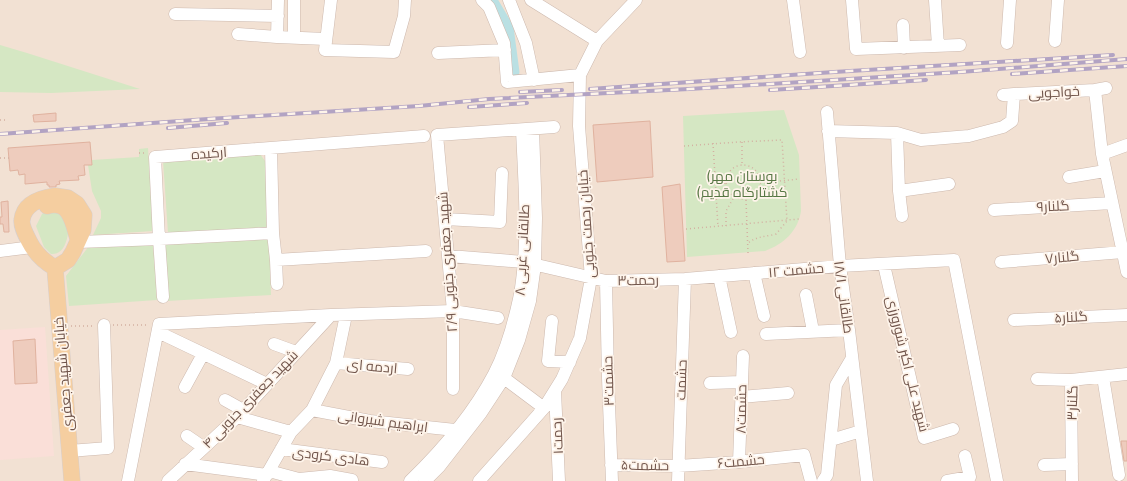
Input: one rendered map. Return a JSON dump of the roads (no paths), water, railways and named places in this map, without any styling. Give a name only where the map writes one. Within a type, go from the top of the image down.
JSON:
[{"type":"main road","points":[[55,196],[68,198],[77,204],[84,215],[83,230],[78,242],[68,260],[55,268],[46,263],[32,247],[25,232],[22,220],[28,207],[36,200],[44,197],[55,196]]},
{"type":"main road","name":"خیابان شهید جعفری","points":[[55,268],[72,481]]},
{"type":"street","points":[[277,37],[278,0]]},
{"type":"street","points":[[294,0],[294,37]]},
{"type":"street","points":[[331,0],[325,50],[394,52],[404,16],[405,0]]},
{"type":"street","points":[[482,0],[488,7],[504,43],[507,82],[580,75]]},
{"type":"street","points":[[509,0],[526,43],[534,80]]},
{"type":"street","points":[[531,0],[597,41]]},
{"type":"street","name":"خیابان رحمت جنوبی","points":[[479,481],[544,408],[556,391],[580,338],[592,278],[579,126],[580,75],[597,41],[636,0]]},
{"type":"street","points":[[793,0],[800,52]]},
{"type":"street","points":[[852,0],[856,49],[960,46]]},
{"type":"street","points":[[935,0],[938,46]]},
{"type":"street","points":[[1007,43],[1010,0]]},
{"type":"street","points":[[1054,41],[1058,0]]},
{"type":"street","points":[[175,14],[278,16]]},
{"type":"street","points":[[903,25],[904,48]]},
{"type":"street","points":[[238,34],[326,39]]},
{"type":"street","points":[[438,53],[505,50]]},
{"type":"street","name":"خواجویی","points":[[897,133],[921,140],[970,136],[1003,127],[1012,121],[1008,94],[1101,89],[1102,154]]},
{"type":"street","name":"طالقانی ۱۸/۱","points":[[827,112],[840,266],[867,481]]},
{"type":"street","name":"ارکیده","points":[[159,239],[155,157],[554,127]]},
{"type":"street","name":"طالقانی غربی ۸","points":[[410,481],[431,460],[473,407],[494,373],[519,340],[530,301],[526,218],[527,130]]},
{"type":"street","points":[[828,131],[897,133],[899,191],[902,216]]},
{"type":"street","name":"شهید جعفری جنوبی ۲/۹","points":[[431,136],[445,219],[449,256],[453,310],[453,389]]},
{"type":"street","points":[[1127,145],[1102,154],[1112,203],[1122,224],[1123,252],[1127,272]]},
{"type":"street","points":[[271,148],[273,233],[277,284]]},
{"type":"street","points":[[1069,177],[1105,171]]},
{"type":"street","points":[[445,219],[500,222],[502,174]]},
{"type":"street","points":[[899,191],[949,184]]},
{"type":"street","name":"گلنار۹","points":[[994,210],[1112,203]]},
{"type":"street","points":[[78,242],[273,233]]},
{"type":"street","points":[[159,239],[163,297]]},
{"type":"street","points":[[0,251],[32,247]]},
{"type":"street","points":[[276,260],[426,251]]},
{"type":"street","name":"گلنار۷","points":[[1001,262],[1123,252]]},
{"type":"street","name":"رحمت۳","points":[[449,256],[529,263],[606,281],[685,279]]},
{"type":"street","name":"حشمت ۱۲","points":[[685,279],[840,266],[884,265],[954,260],[997,481]]},
{"type":"street","name":"شهید علی اکبر شورورزی","points":[[884,265],[924,438],[953,429]]},
{"type":"street","points":[[754,274],[764,316]]},
{"type":"street","points":[[719,276],[731,332]]},
{"type":"street","name":"حشمت","points":[[678,481],[685,279]]},
{"type":"street","name":"حشمت۳","points":[[606,281],[612,481]]},
{"type":"street","points":[[806,295],[812,331]]},
{"type":"street","points":[[159,328],[331,315],[453,310],[498,318]]},
{"type":"street","name":"شهید جعفری جنوبی ۴","points":[[168,481],[184,464],[240,413],[331,315]]},
{"type":"street","points":[[266,476],[291,432],[312,410],[336,363],[346,315]]},
{"type":"street","name":"گلنار۵","points":[[1014,320],[1127,315]]},
{"type":"street","points":[[552,321],[548,361],[570,362]]},
{"type":"street","points":[[69,451],[108,448],[104,325]]},
{"type":"street","points":[[159,328],[203,354],[267,384]]},
{"type":"street","points":[[128,481],[159,328]]},
{"type":"street","points":[[766,334],[849,330]]},
{"type":"street","points":[[274,344],[296,352]]},
{"type":"street","points":[[185,388],[203,354]]},
{"type":"street","name":"طالقانی غربی ۸","points":[[425,481],[464,437],[504,378],[507,356]]},
{"type":"street","name":"حشمت۸","points":[[739,462],[743,356]]},
{"type":"street","points":[[823,481],[827,475],[836,385],[852,358]]},
{"type":"street","name":"اردمه ای","points":[[336,363],[408,369]]},
{"type":"street","name":"گلنار۳","points":[[1072,481],[1071,380],[1127,374]]},
{"type":"street","points":[[1103,377],[1119,475]]},
{"type":"street","points":[[504,378],[544,408]]},
{"type":"street","points":[[1037,379],[1071,380]]},
{"type":"street","points":[[710,383],[741,382]]},
{"type":"street","name":"رحمت۱","points":[[556,391],[560,481]]},
{"type":"street","points":[[741,397],[788,393]]},
{"type":"street","points":[[225,400],[240,413],[291,432]]},
{"type":"street","name":"ابراهیم شیروانی","points":[[312,410],[370,421],[455,430]]},
{"type":"street","points":[[831,440],[861,431]]},
{"type":"street","points":[[187,436],[203,447]]},
{"type":"street","name":"هادی کرودی","points":[[281,449],[382,462]]},
{"type":"street","name":"حشمت۶","points":[[678,466],[739,462],[804,455],[811,481]]},
{"type":"street","points":[[947,481],[970,477],[965,456]]},
{"type":"street","points":[[184,464],[266,476],[299,479],[330,476],[352,480]]},
{"type":"street","points":[[1044,465],[1072,464]]},
{"type":"street","name":"حشمت۵","points":[[611,465],[678,466]]},
{"type":"waterway","points":[[493,0],[509,27],[515,72]]},
{"type":"railway","points":[[590,89],[1113,55]]},
{"type":"railway","points":[[0,134],[419,106],[489,99],[689,89],[960,72],[1127,59]]},
{"type":"railway","points":[[1012,74],[1127,66]]},
{"type":"railway","points":[[770,90],[926,80]]},
{"type":"railway","points":[[520,92],[562,90]]},
{"type":"railway","points":[[469,107],[527,103]]},
{"type":"railway","points":[[168,128],[227,123]]},
{"type":"park label","name":"(بوستان مهر (کشتارگاه قدیم","points":[[742,184]]}]
